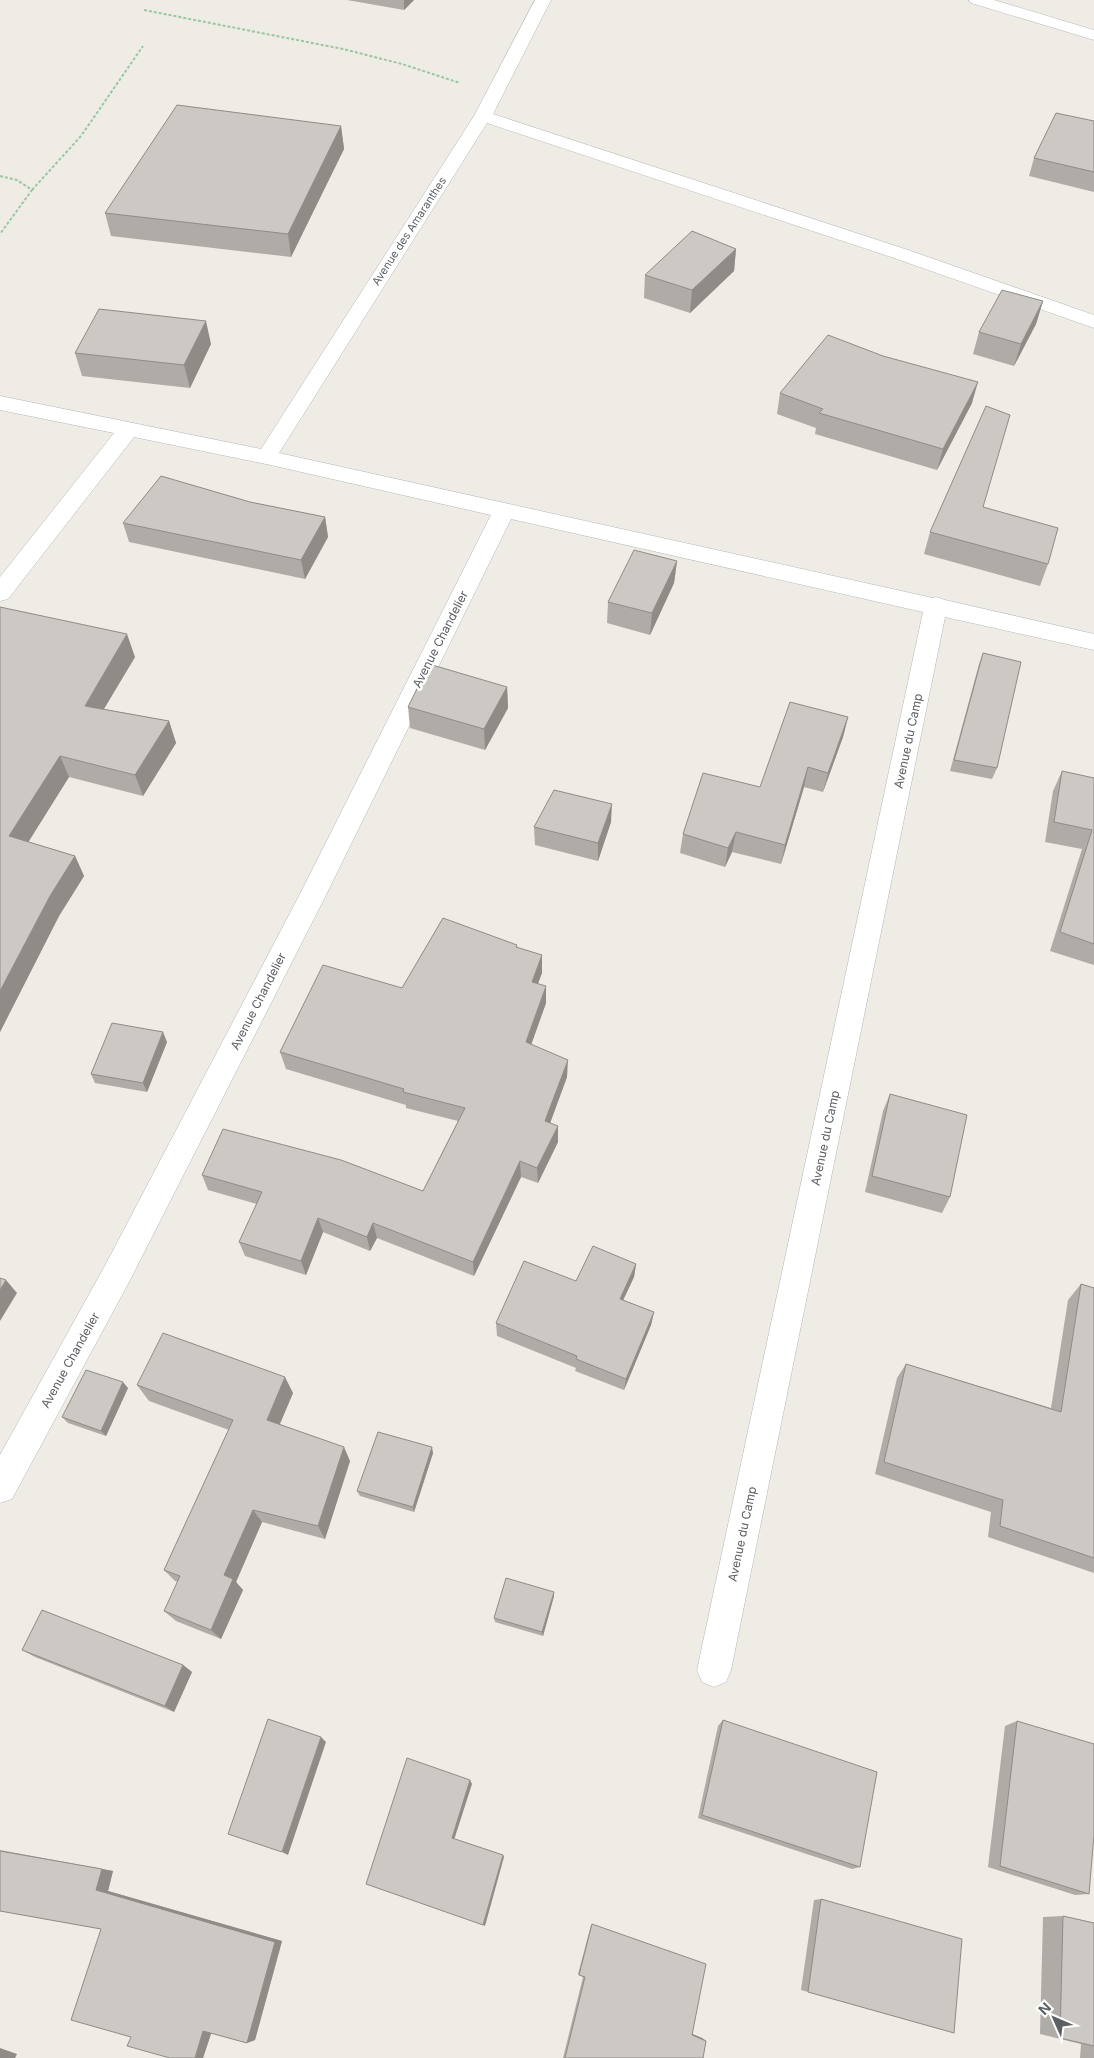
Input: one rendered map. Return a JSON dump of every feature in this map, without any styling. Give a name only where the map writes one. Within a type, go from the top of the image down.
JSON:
[{"type":"street","name":"Avenue des Amaranthes","points":[[266,457],[483,116],[543,0]]},
{"type":"street","points":[[977,0],[1094,35]]},
{"type":"street","points":[[483,116],[901,254],[1094,322]]},
{"type":"street","points":[[0,403],[266,457],[505,509],[1094,642]]},
{"type":"street","points":[[0,593],[128,430]]},
{"type":"street","name":"Avenue Chandelier","points":[[0,1487],[118,1272],[312,897],[505,509]]},
{"type":"street","name":"Avenue du Camp","points":[[714,1670],[936,605]]},
{"type":"path","points":[[144,10],[280,35],[398,62],[430,71],[493,96]]},
{"type":"path","points":[[0,234],[32,190],[81,136],[142,46]]},
{"type":"path","points":[[0,176],[17,180],[32,190]]},
{"type":"building","points":[[177,105],[341,126],[288,234],[105,213]]},
{"type":"building","points":[[1056,113],[1094,121],[1094,172],[1034,158]]},
{"type":"building","points":[[692,231],[736,249],[692,290],[645,275]]},
{"type":"building","points":[[1002,290],[1043,301],[1021,344],[979,332]]},
{"type":"building","points":[[99,309],[206,321],[184,365],[75,353]]},
{"type":"building","points":[[828,335],[883,356],[978,382],[943,449],[819,413],[823,409],[780,393]]},
{"type":"building","points":[[986,406],[1010,415],[983,507],[1058,528],[1048,564],[930,532]]},
{"type":"building","points":[[161,476],[250,502],[325,517],[301,560],[123,523]]},
{"type":"building","points":[[634,550],[677,561],[652,613],[608,602]]},
{"type":"building","points":[[0,607],[127,634],[85,706],[169,721],[135,775],[60,756],[9,836],[75,856],[50,896],[0,991]]},
{"type":"building","points":[[983,653],[1021,662],[997,768],[954,760]]},
{"type":"building","points":[[429,664],[507,687],[484,729],[408,707]]},
{"type":"building","points":[[790,702],[848,717],[828,773],[808,767],[785,845],[736,832],[728,848],[683,834],[703,773],[760,787]]},
{"type":"building","points":[[1062,771],[1094,778],[1094,944],[1060,932],[1092,830],[1054,822]]},
{"type":"building","points":[[554,790],[612,804],[598,843],[534,827]]},
{"type":"building","points":[[443,918],[517,945],[516,947],[542,955],[532,982],[546,986],[526,1042],[568,1060],[545,1121],[558,1126],[537,1168],[520,1161],[473,1262],[373,1223],[367,1237],[318,1218],[301,1261],[239,1242],[262,1192],[202,1175],[223,1129],[341,1160],[423,1191],[465,1108],[403,1092],[404,1089],[280,1052],[323,965],[402,988]]},
{"type":"building","points":[[112,1023],[163,1032],[143,1083],[91,1074]]},
{"type":"building","points":[[890,1094],[967,1115],[950,1197],[872,1176]]},
{"type":"building","points":[[593,1246],[636,1264],[620,1299],[654,1312],[626,1379],[576,1359],[577,1356],[496,1323],[524,1261],[576,1281]]},
{"type":"building","points":[[0,1278],[6,1280],[0,1290]]},
{"type":"building","points":[[1081,1284],[1094,1288],[1094,1558],[1000,1526],[1003,1500],[884,1462],[906,1364],[1061,1412]]},
{"type":"building","points":[[163,1333],[285,1377],[267,1420],[344,1447],[318,1526],[253,1510],[224,1575],[233,1579],[211,1630],[164,1611],[180,1576],[164,1570],[233,1420],[137,1385]]},
{"type":"building","points":[[86,1370],[123,1382],[101,1431],[62,1417]]},
{"type":"building","points":[[378,1432],[432,1447],[413,1507],[357,1491]]},
{"type":"building","points":[[506,1578],[554,1592],[542,1632],[494,1618]]},
{"type":"building","points":[[42,1610],[183,1665],[165,1706],[22,1650]]},
{"type":"building","points":[[268,1719],[321,1737],[282,1852],[228,1834]]},
{"type":"building","points":[[723,1720],[877,1772],[860,1867],[702,1815]]},
{"type":"building","points":[[1017,1721],[1094,1744],[1094,1835],[1089,1894],[1000,1866]]},
{"type":"building","points":[[407,1758],[470,1780],[452,1838],[503,1855],[483,1925],[366,1884]]},
{"type":"building","points":[[0,1851],[102,1869],[96,1890],[275,1942],[247,2043],[203,2031],[195,2058],[170,2058],[127,2046],[131,2037],[71,2020],[101,1929],[0,1911]]},
{"type":"building","points":[[821,1899],[962,1939],[954,2033],[808,1992]]},
{"type":"building","points":[[1063,1916],[1094,1923],[1094,2046],[1060,2038]]},
{"type":"building","points":[[592,1924],[706,1964],[692,2035],[706,2041],[703,2058],[565,2058],[585,1977],[579,1975]]}]
